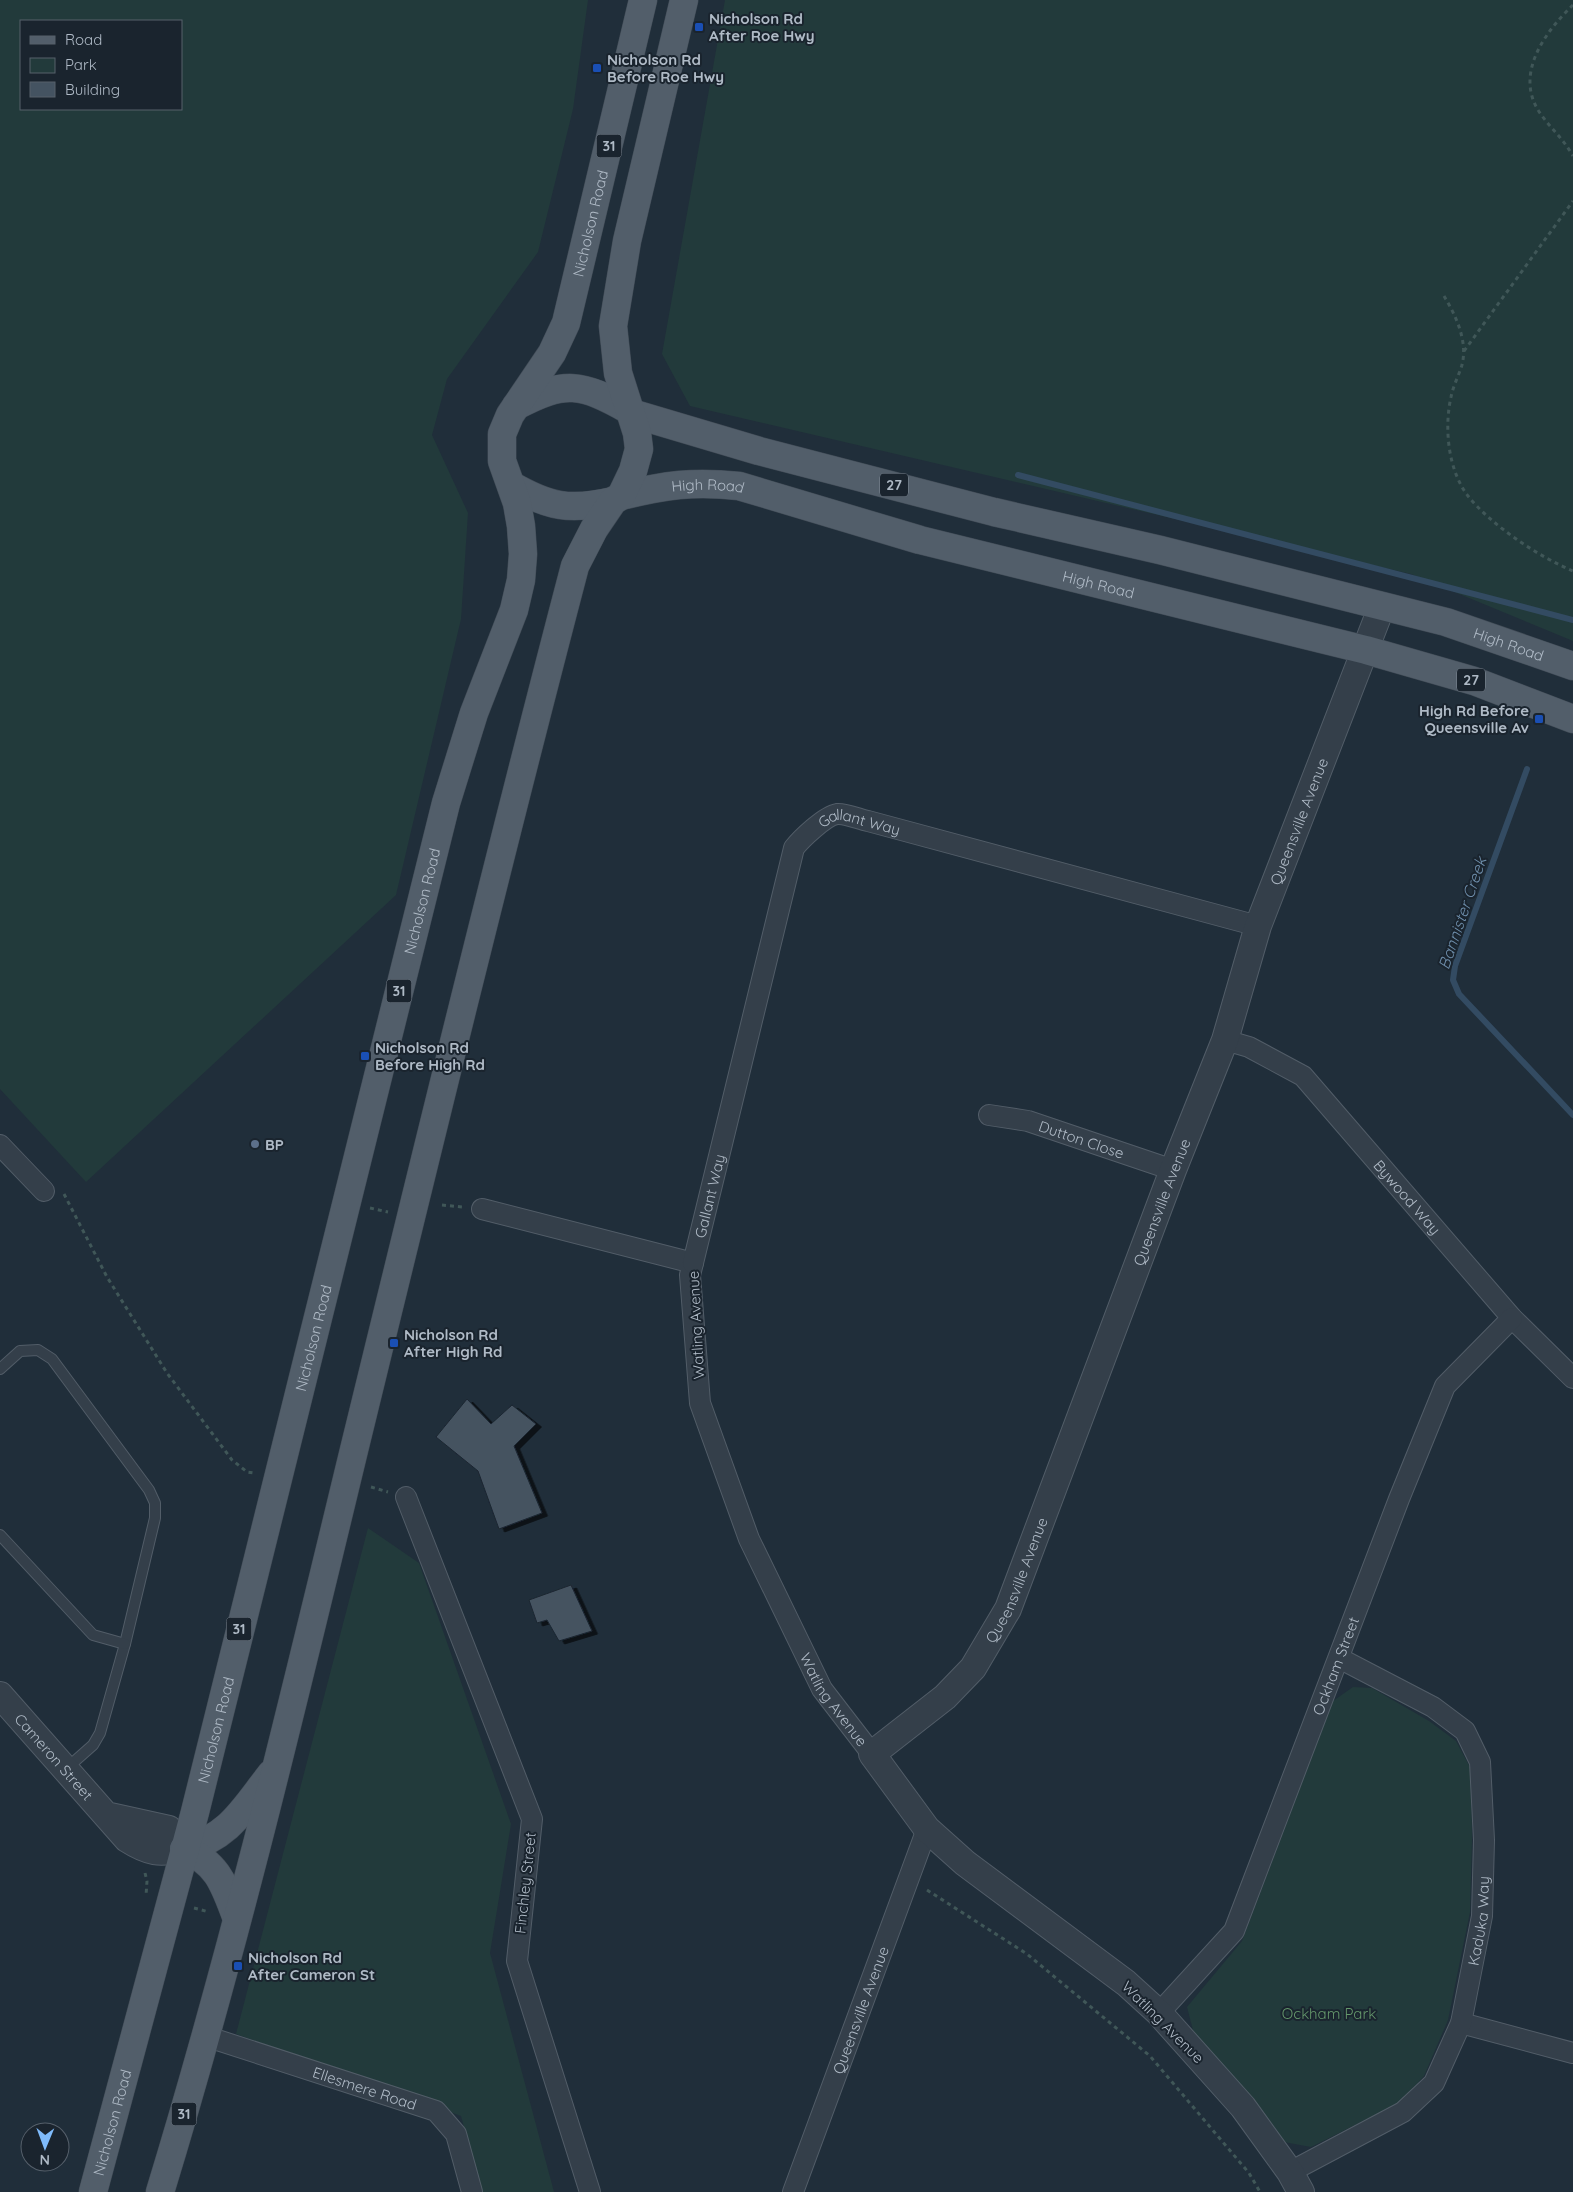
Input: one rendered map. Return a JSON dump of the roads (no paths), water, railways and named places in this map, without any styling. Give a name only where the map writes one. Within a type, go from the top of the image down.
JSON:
[{"type":"main road","name":"Nicholson Road","points":[[93,2192],[184,1849],[451,786],[474,713],[514,610],[521,580],[523,554],[521,526],[511,485],[502,461],[501,446],[506,424],[552,353],[566,323],[643,0]]},
{"type":"main road","name":"31","points":[[160,2192],[205,2036],[278,1765],[500,854],[575,566],[594,529],[617,499],[634,471],[639,449],[638,433],[630,411],[615,352],[613,326],[616,296],[627,241],[684,0]]},
{"type":"main road","points":[[516,406],[556,388],[582,387],[630,411]]},
{"type":"main road","name":"High Road","points":[[630,411],[759,452],[994,512],[1446,622],[1573,666]]},
{"type":"main road","name":"High Road","points":[[617,499],[671,484],[739,486],[920,540],[1032,569],[1254,620],[1366,650],[1474,681],[1573,718]]},
{"type":"main road","points":[[511,485],[535,498],[572,508],[617,499]]},
{"type":"main road","points":[[184,1849],[203,1844],[219,1835],[239,1814],[278,1765]]},
{"type":"main road","points":[[184,1849],[202,1857],[213,1867],[225,1888],[237,1919]]},
{"type":"street","name":"Queensville Avenue","points":[[872,1754],[946,1697],[973,1668],[1008,1609],[1173,1170],[1225,1040],[1258,926],[1382,606]]},
{"type":"street","name":"Gallant Way","points":[[693,1263],[794,848],[801,839],[836,814],[868,820],[1258,926]]},
{"type":"street","name":"Bywood Way","points":[[1225,1040],[1249,1047],[1303,1076],[1512,1318],[1573,1378]]},
{"type":"street","name":"Dutton Close","points":[[989,1115],[1028,1121],[1173,1170]]},
{"type":"street","points":[[0,1145],[44,1191]]},
{"type":"street","name":"Watling Avenue","points":[[482,1209],[693,1263],[690,1275],[700,1403],[749,1539],[822,1689],[927,1829],[965,1863],[1126,1983],[1159,2013],[1243,2107],[1295,2182]]},
{"type":"street","name":"Ockham Street","points":[[1159,2013],[1234,1931],[1399,1499],[1446,1386],[1512,1318]]},
{"type":"street","name":"Finchley Street","points":[[406,1497],[532,1819],[517,1961],[590,2192]]},
{"type":"street","name":"Kaduka Way","points":[[1295,2182],[1403,2112],[1434,2083],[1461,2023],[1482,1916],[1484,1840],[1480,1762],[1465,1731],[1433,1707],[1339,1658]]},
{"type":"street","name":"Cameron Street","points":[[0,1696],[110,1816],[169,1829],[184,1849]]},
{"type":"street","name":"Queensville Avenue","points":[[798,2190],[927,1829]]},
{"type":"street","points":[[1461,2023],[1573,2053]]},
{"type":"street","name":"Ellesmere Road","points":[[205,2036],[436,2111],[456,2134],[472,2192]]},
{"type":"lane","points":[[0,1369],[20,1351],[38,1350],[52,1359],[149,1490],[155,1502],[155,1518],[125,1644],[100,1732],[93,1745],[67,1768]]},
{"type":"lane","points":[[0,1535],[93,1636],[125,1644]]},
{"type":"waterway","points":[[1018,475],[1573,620]]},
{"type":"waterway","name":"Bannister Creek","points":[[1527,769],[1455,966],[1453,980],[1459,994],[1573,1115]]},
{"type":"place","name":"Nicholson Rd After Roe Hwy","points":[[699,27]]},
{"type":"place","name":"Nicholson Rd Before Roe Hwy","points":[[597,68]]},
{"type":"place","name":"High Rd Before Queensville Av","points":[[1539,719]]},
{"type":"place","name":"Nicholson Rd Before High Rd","points":[[365,1056]]},
{"type":"place","name":"BP","points":[[255,1144]]},
{"type":"place","name":"Nicholson Rd After High Rd","points":[[394,1343]]},
{"type":"place","name":"Nicholson Rd After Cameron St","points":[[238,1966]]},
{"type":"park label","name":"Ockham Park","points":[[1329,2013]]}]
